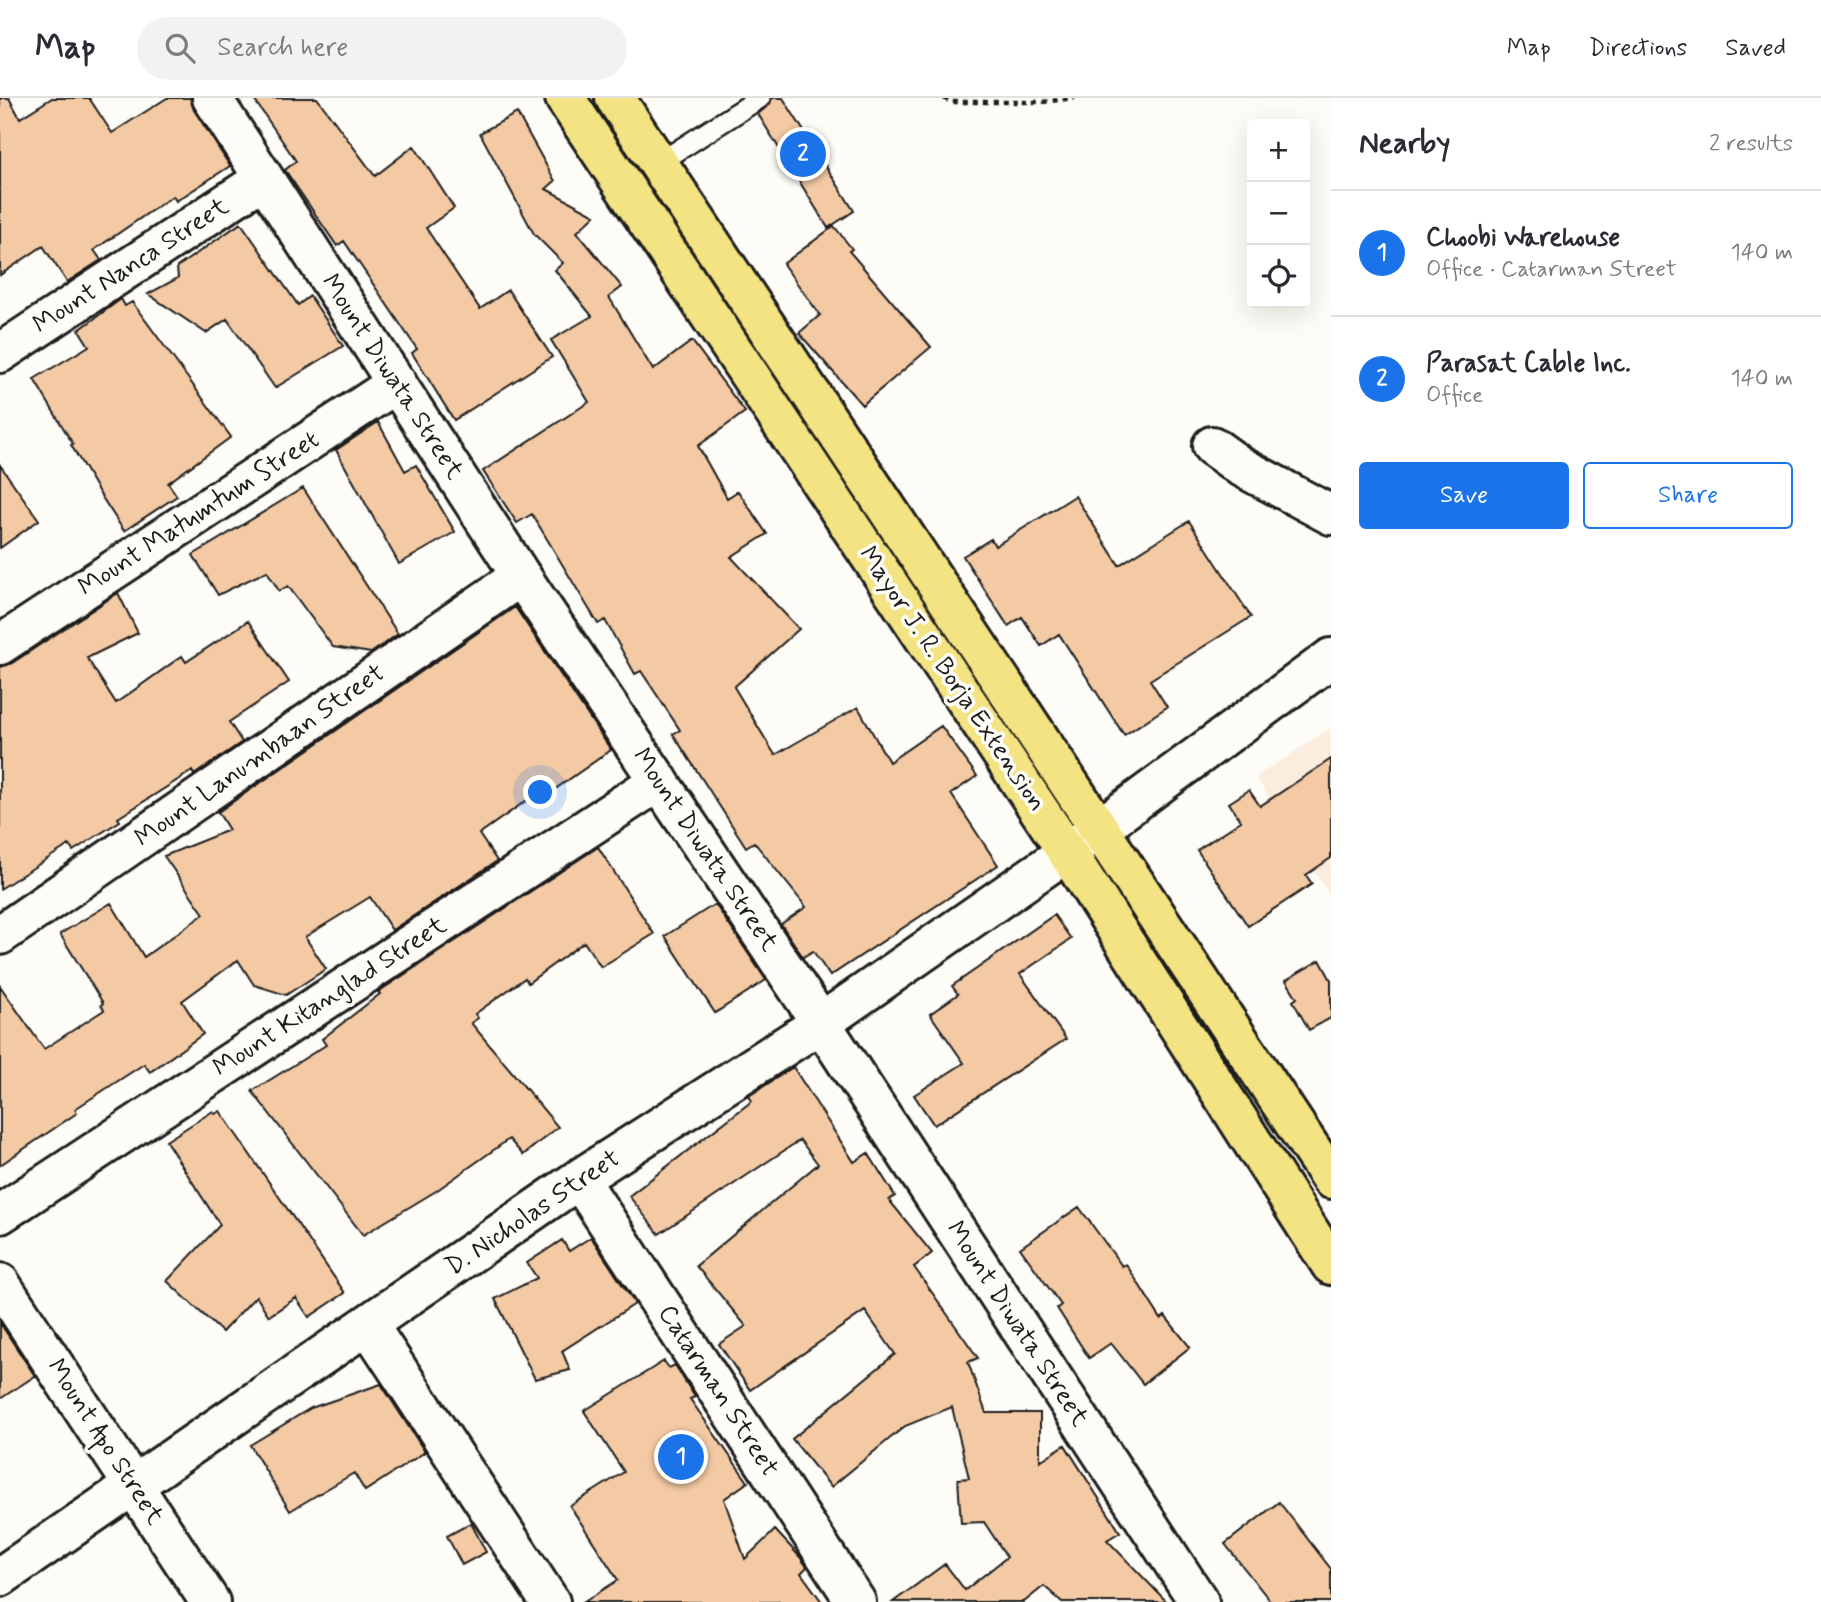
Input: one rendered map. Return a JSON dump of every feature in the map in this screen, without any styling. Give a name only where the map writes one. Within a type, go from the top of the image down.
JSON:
[{"type":"main road","name":"Mayor J. R. Borja Extension","points":[[616,100],[1101,828],[1331,1179]]},
{"type":"main road","points":[[574,111],[616,100]]},
{"type":"main road","name":"Mayor J. R. Borja Extension","points":[[574,111],[1067,852],[1331,1265]]},
{"type":"street","name":"Mount Diwata Street","points":[[212,98],[521,576],[821,1023],[1199,1602]]},
{"type":"street","name":"Mount Nanca Street","points":[[0,353],[263,179]]},
{"type":"street","name":"Mount Matumtum Street","points":[[0,645],[397,383]]},
{"type":"street","points":[[1212,446],[1240,466],[1331,515]]},
{"type":"street","name":"Mount Lanumbaan Street","points":[[0,935],[521,576]]},
{"type":"street","name":"D. Nicholas Street","points":[[0,1577],[369,1326],[579,1179],[821,1023],[1101,828],[1331,657]]},
{"type":"street","name":"Mount Kitanglad Street","points":[[0,1214],[659,781]]},
{"type":"street","name":"Catarman Street","points":[[579,1179],[856,1602]]},
{"type":"street","name":"Mount Apo Street","points":[[0,1283],[210,1602]]},
{"type":"street","points":[[369,1326],[550,1602]]},
{"type":"lane","points":[[657,164],[760,98]]},
{"type":"path","points":[[944,98],[950,102],[1042,103],[1074,98]]},
{"type":"shaded area","points":[[1331,728],[1331,898],[1256,777]]},
{"type":"building","points":[[0,98],[9,98],[20,118],[52,98],[89,98],[112,133],[167,98],[190,98],[194,110],[230,166],[176,201],[173,196],[94,250],[101,260],[67,282],[43,246],[0,275]]},
{"type":"building","points":[[253,98],[317,98],[375,176],[414,146],[454,208],[426,228],[480,309],[508,290],[552,357],[454,420],[412,353],[417,349],[344,241],[337,246],[285,170],[296,161]]},
{"type":"building","points":[[772,98],[783,98],[854,211],[828,228],[758,114],[770,104]]},
{"type":"building","points":[[517,113],[555,181],[546,189],[595,215],[577,232],[622,287],[609,297],[653,370],[692,341],[745,412],[698,446],[727,498],[738,491],[767,534],[731,557],[799,629],[734,687],[775,755],[858,707],[889,762],[941,726],[977,776],[951,794],[998,865],[830,976],[813,951],[803,957],[781,924],[806,907],[754,842],[746,847],[673,734],[680,730],[641,671],[635,674],[605,620],[598,624],[532,514],[517,523],[483,471],[589,402],[551,340],[592,316],[555,270],[563,263],[534,234],[480,133]]},
{"type":"building","points":[[241,223],[298,305],[310,296],[343,346],[275,388],[227,319],[206,333],[148,294],[178,278],[177,267]]},
{"type":"building","points":[[834,226],[852,249],[849,251],[931,347],[862,405],[799,333],[820,315],[783,264]]},
{"type":"building","points":[[121,299],[125,306],[132,302],[231,437],[168,483],[177,496],[124,531],[34,379],[89,346],[79,330]]},
{"type":"building","points":[[378,422],[405,471],[416,465],[455,532],[399,564],[336,450]]},
{"type":"building","points":[[0,465],[39,520],[0,548]]},
{"type":"building","points":[[303,488],[398,634],[371,653],[333,647],[288,586],[279,591],[267,571],[218,595],[193,555]]},
{"type":"building","points":[[1075,496],[1119,565],[1189,521],[1251,617],[1150,680],[1167,707],[1124,735],[1059,634],[1041,646],[1022,617],[1008,626],[963,556],[991,539],[995,546]]},
{"type":"building","points":[[118,593],[138,633],[87,658],[116,703],[182,656],[186,662],[248,621],[289,682],[229,722],[242,742],[194,775],[192,771],[118,818],[120,821],[73,851],[69,845],[0,889],[0,667],[12,663]]},
{"type":"building","points":[[515,607],[611,750],[551,792],[547,786],[479,834],[497,861],[392,930],[370,897],[305,937],[326,969],[286,995],[254,985],[238,960],[182,1001],[203,1034],[150,1072],[144,1064],[75,1109],[77,1113],[0,1165],[0,986],[44,1049],[104,1010],[101,1005],[103,1003],[60,934],[111,903],[144,957],[204,914],[164,856],[229,830],[218,812]]},
{"type":"building","points":[[1331,759],[1331,858],[1306,875],[1312,884],[1248,926],[1197,850],[1241,821],[1229,803],[1249,790],[1260,806]]},
{"type":"building","points":[[598,847],[654,934],[601,967],[584,942],[528,983],[525,978],[475,1014],[478,1018],[471,1023],[558,1127],[523,1155],[509,1139],[436,1191],[363,1235],[252,1091],[326,1045],[322,1039],[380,994],[378,992]]},
{"type":"building","points":[[715,904],[766,980],[715,1013],[665,936]]},
{"type":"building","points":[[1054,915],[1071,939],[1020,974],[1066,1039],[934,1125],[914,1095],[964,1063],[930,1014],[958,994],[952,986]]},
{"type":"building","points":[[1320,960],[1331,980],[1331,1018],[1309,1030],[1293,1001],[1297,998],[1286,980]]},
{"type":"building","points":[[793,1067],[854,1162],[868,1153],[895,1196],[889,1200],[932,1253],[914,1267],[978,1358],[968,1362],[986,1413],[1040,1413],[1040,1461],[1065,1445],[1120,1532],[1107,1540],[1167,1602],[1062,1602],[1044,1586],[1024,1602],[893,1602],[945,1564],[965,1590],[1007,1557],[984,1522],[961,1523],[958,1479],[969,1478],[952,1407],[905,1426],[831,1487],[792,1439],[895,1354],[865,1311],[750,1390],[719,1344],[746,1326],[696,1266],[818,1164],[800,1140],[659,1234],[629,1196],[752,1101],[749,1096]]},
{"type":"building","points":[[213,1111],[215,1114],[220,1111],[345,1293],[309,1317],[296,1298],[269,1316],[256,1296],[222,1332],[167,1281],[220,1225],[166,1141]]},
{"type":"building","points":[[1079,1207],[1122,1266],[1126,1264],[1161,1319],[1165,1316],[1190,1347],[1143,1384],[1111,1343],[1089,1358],[1057,1308],[1061,1305],[1020,1248]]},
{"type":"building","points":[[591,1237],[635,1304],[562,1351],[570,1370],[535,1379],[495,1299],[537,1278],[527,1263],[562,1240],[569,1251]]},
{"type":"building","points":[[0,1323],[35,1376],[0,1399]]},
{"type":"building","points":[[664,1361],[669,1368],[675,1365],[695,1397],[690,1399],[748,1482],[724,1499],[745,1559],[775,1530],[807,1567],[801,1573],[822,1602],[584,1602],[618,1580],[570,1506],[624,1472],[584,1411]]},
{"type":"building","points":[[381,1384],[425,1452],[365,1491],[354,1473],[290,1511],[250,1445],[311,1408]]},
{"type":"building","points":[[1279,1502],[1331,1569],[1331,1602],[1271,1602],[1225,1544]]},
{"type":"building","points":[[471,1523],[486,1552],[462,1565],[447,1536]]},
{"type":"place","name":"Parasat Cable Inc.","points":[[803,154]]},
{"type":"place","name":"Choobi Warehouse","points":[[681,1457]]}]
